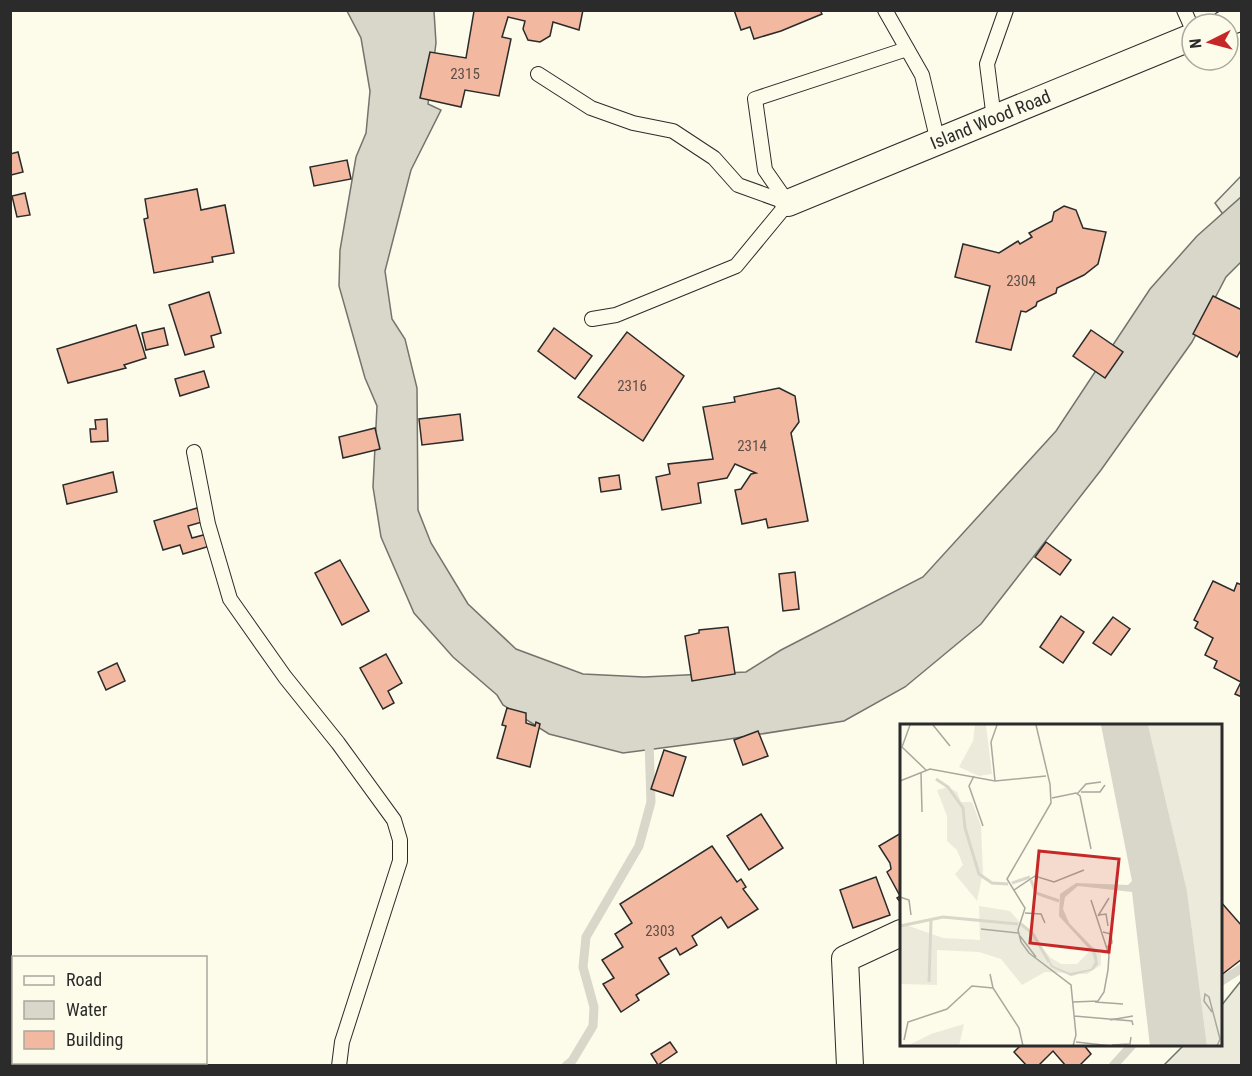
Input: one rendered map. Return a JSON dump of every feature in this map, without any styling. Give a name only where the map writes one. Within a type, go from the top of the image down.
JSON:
[{"type":"street","name":"Island Wood Road","points":[[788,203],[1180,42]]},
{"type":"street","points":[[850,1065],[845,959],[900,933]]},
{"type":"lane","points":[[885,10],[922,75],[938,142]]},
{"type":"lane","points":[[994,118],[987,64],[1006,10]]},
{"type":"lane","points":[[788,203],[765,170],[755,99],[907,49]]},
{"type":"lane","points":[[537,74],[591,108],[633,123],[673,131],[714,158],[738,185],[788,203]]},
{"type":"lane","points":[[592,319],[616,315],[736,266],[788,203]]},
{"type":"lane","points":[[194,453],[207,524],[230,599],[285,677],[338,743],[394,820],[400,840],[400,861],[342,1042],[339,1065]]},
{"type":"shaded area","points":[[1241,176],[1241,240],[1215,203]]},
{"type":"shaded area","points":[[1241,981],[1241,1065],[1164,1065],[1183,1046],[1222,1046],[1222,1005]]},
{"type":"water","points":[[347,11],[434,11],[436,43],[428,104],[441,110],[411,170],[385,271],[392,319],[405,339],[417,388],[418,510],[431,543],[468,604],[516,649],[583,674],[644,677],[746,672],[781,650],[923,577],[1056,431],[1150,289],[1197,236],[1241,197],[1241,262],[1226,277],[1192,342],[1101,470],[981,624],[905,687],[844,721],[723,740],[623,753],[549,734],[503,705],[497,695],[453,657],[414,613],[381,537],[373,487],[377,406],[365,378],[339,286],[340,250],[356,157],[366,133],[370,91],[361,38]]},
{"type":"building","points":[[583,10],[579,30],[553,22],[550,36],[540,42],[528,40],[523,29],[525,21],[508,17],[502,37],[511,39],[499,96],[465,90],[461,107],[420,98],[430,52],[466,58],[474,11]]},
{"type":"building","points":[[734,10],[820,10],[822,14],[781,31],[754,39],[750,27],[741,30]]},
{"type":"building","points":[[18,152],[23,172],[11,175],[10,154]]},
{"type":"building","points":[[347,160],[351,179],[314,186],[310,167]]},
{"type":"building","points":[[197,189],[201,210],[225,205],[234,253],[212,257],[213,262],[154,273],[144,219],[148,218],[145,199]]},
{"type":"building","points":[[25,193],[30,215],[17,217],[12,196]]},
{"type":"building","points":[[1064,206],[1076,210],[1083,228],[1106,232],[1098,264],[1084,275],[1057,288],[1056,293],[1037,302],[1036,306],[1026,312],[1021,311],[1011,350],[976,342],[990,286],[955,277],[963,244],[999,253],[1018,241],[1020,244],[1032,237],[1029,233],[1052,221],[1054,212]]},
{"type":"building","points":[[209,292],[221,333],[211,336],[214,347],[185,355],[169,305]]},
{"type":"building","points":[[1213,296],[1242,310],[1242,348],[1237,357],[1193,334]]},
{"type":"building","points":[[136,325],[146,358],[124,365],[126,368],[68,383],[57,349]]},
{"type":"building","points":[[164,328],[168,345],[146,350],[142,333]]},
{"type":"building","points":[[554,328],[592,356],[575,379],[538,351]]},
{"type":"building","points":[[1091,330],[1123,352],[1105,378],[1073,356]]},
{"type":"building","points":[[627,332],[684,376],[643,441],[578,397]]},
{"type":"building","points":[[204,371],[209,387],[180,396],[175,379]]},
{"type":"building","points":[[779,388],[795,396],[799,422],[791,433],[808,521],[768,528],[766,519],[742,524],[735,490],[741,489],[751,474],[756,473],[735,464],[727,478],[698,483],[701,503],[662,510],[656,477],[670,474],[668,464],[713,459],[703,407],[735,402],[734,397]]},
{"type":"building","points":[[460,414],[463,440],[422,445],[419,419]]},
{"type":"building","points":[[107,419],[108,441],[91,442],[90,429],[96,429],[95,420]]},
{"type":"building","points":[[375,428],[380,449],[343,458],[339,437]]},
{"type":"building","points":[[113,472],[117,492],[67,504],[63,485]]},
{"type":"building","points":[[619,475],[621,489],[601,492],[599,478]]},
{"type":"building","points":[[197,508],[202,522],[188,526],[192,538],[207,534],[210,546],[183,554],[180,545],[163,550],[154,521]]},
{"type":"building","points":[[1046,542],[1071,560],[1060,575],[1035,557]]},
{"type":"building","points":[[340,560],[369,611],[342,625],[315,573]]},
{"type":"building","points":[[795,572],[799,609],[783,611],[779,574]]},
{"type":"building","points":[[1213,581],[1234,591],[1237,583],[1242,585],[1242,697],[1235,694],[1241,682],[1214,668],[1217,661],[1205,655],[1213,638],[1195,628],[1198,622],[1194,620]]},
{"type":"building","points":[[1061,616],[1084,632],[1063,663],[1040,647]]},
{"type":"building","points":[[1113,617],[1130,629],[1111,655],[1093,643]]},
{"type":"building","points":[[728,627],[735,674],[692,681],[685,636],[699,633],[699,630]]},
{"type":"building","points":[[386,654],[402,683],[388,691],[394,703],[383,709],[360,668]]},
{"type":"building","points":[[117,663],[125,681],[106,690],[98,672]]},
{"type":"building","points":[[507,708],[526,713],[526,723],[535,726],[536,722],[540,724],[530,767],[497,758],[506,726],[502,725]]},
{"type":"building","points":[[758,731],[768,756],[743,765],[734,740]]},
{"type":"building","points":[[664,750],[686,757],[673,796],[651,789]]},
{"type":"building","points":[[761,814],[783,848],[749,870],[727,836]]},
{"type":"building","points":[[900,834],[900,896],[887,872],[891,869],[890,863],[879,846]]},
{"type":"building","points":[[712,846],[737,882],[741,879],[746,887],[743,889],[758,909],[728,928],[721,917],[692,936],[697,945],[680,955],[676,948],[659,958],[669,974],[636,995],[639,1000],[621,1012],[603,984],[614,978],[602,960],[623,947],[615,934],[632,923],[620,904]]},
{"type":"building","points":[[876,877],[890,915],[853,928],[840,890]]},
{"type":"building","points":[[1222,903],[1242,926],[1242,959],[1222,974]]},
{"type":"building","points":[[670,1042],[677,1052],[658,1065],[651,1054]]},
{"type":"building","points":[[1020,1046],[1085,1046],[1091,1054],[1079,1066],[1066,1066],[1053,1051],[1038,1066],[1027,1066],[1014,1052]]},
{"type":"waterway","points":[[566,1066],[572,1061],[593,1026],[594,1007],[583,967],[586,937],[639,846],[651,802],[649,740]]},
{"type":"waterway","points":[[1222,981],[1242,968]]},
{"type":"waterway","points":[[1113,1066],[1131,1046]]}]
